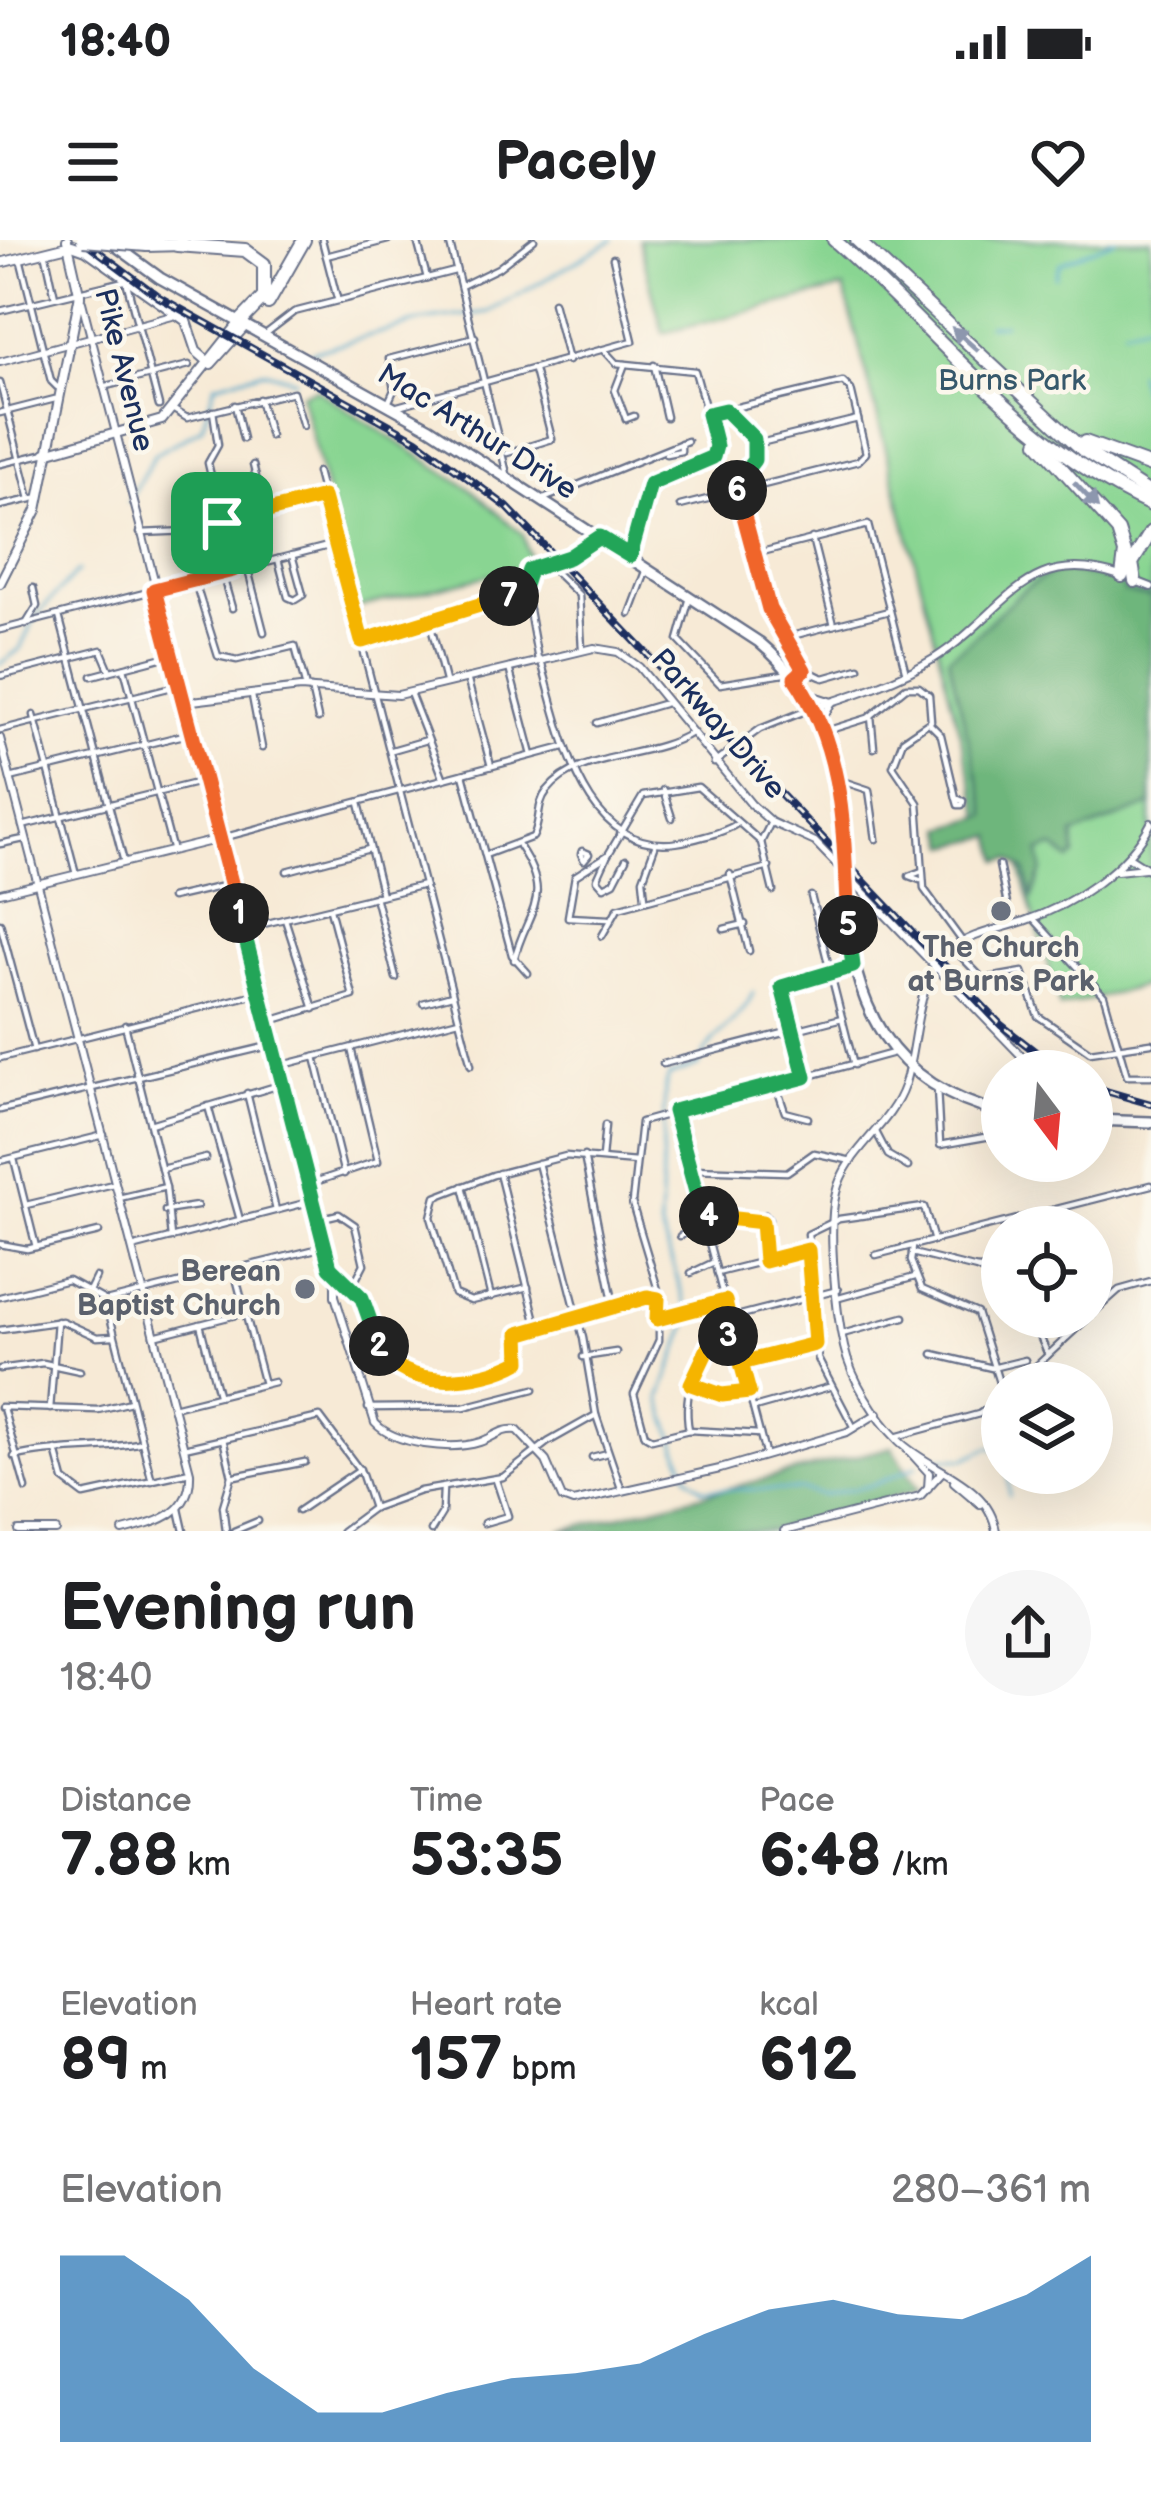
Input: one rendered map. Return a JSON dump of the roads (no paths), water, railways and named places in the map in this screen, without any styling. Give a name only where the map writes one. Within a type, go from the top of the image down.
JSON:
[{"type":"highway","points":[[84,245],[218,240]]},
{"type":"highway","points":[[243,324],[276,291],[304,240]]},
{"type":"highway","points":[[833,240],[1022,423],[1118,531],[1124,547],[1124,574]]},
{"type":"highway","points":[[857,240],[1058,425],[1107,467],[1151,494]]},
{"type":"highway","points":[[177,244],[245,250],[264,264],[266,292],[243,324]]},
{"type":"highway","points":[[1022,423],[1079,466],[1151,505]]},
{"type":"highway","points":[[1058,425],[1103,452],[1151,466]]},
{"type":"highway","points":[[1124,574],[1138,545],[1151,532]]},
{"type":"main road","name":"Mac Arthur Drive","points":[[109,240],[145,268],[392,405],[760,641],[792,675],[813,708],[839,780],[853,966],[863,1004],[903,1059],[938,1087],[981,1104]]},
{"type":"main road","points":[[0,263],[69,242],[84,245],[125,282],[187,324],[196,351],[211,364]]},
{"type":"main road","name":"Pike Avenue","points":[[69,242],[80,296]]},
{"type":"main road","points":[[0,583],[44,466],[80,296]]},
{"type":"main road","points":[[46,453],[154,424],[174,410],[243,324]]},
{"type":"main road","points":[[48,432],[64,448]]},
{"type":"main road","points":[[44,466],[64,448]]},
{"type":"main road","points":[[1113,1121],[1151,1122]]},
{"type":"street","points":[[322,240],[338,301]]},
{"type":"street","points":[[326,256],[388,240]]},
{"type":"street","points":[[417,240],[427,278]]},
{"type":"street","points":[[458,240],[449,241],[508,478]]},
{"type":"street","points":[[461,286],[498,268],[534,240]]},
{"type":"street","points":[[44,251],[55,297]]},
{"type":"street","points":[[20,258],[43,352],[58,387]]},
{"type":"street","points":[[475,337],[389,359],[392,405],[568,361],[634,339],[613,258]]},
{"type":"street","points":[[264,335],[289,314],[457,271]]},
{"type":"street","points":[[0,311],[125,282],[159,406]]},
{"type":"street","name":"Pike Avenue","points":[[80,296],[335,1277],[335,1296],[368,1408]]},
{"type":"street","points":[[553,302],[568,361]]},
{"type":"street","points":[[0,362],[177,315]]},
{"type":"street","points":[[605,350],[615,363],[675,366],[696,372],[716,446],[713,457],[650,484],[630,556]]},
{"type":"street","points":[[625,364],[615,390],[626,419],[634,416]]},
{"type":"street","points":[[103,387],[189,365]]},
{"type":"street","points":[[654,365],[666,417]]},
{"type":"street","points":[[505,454],[553,437],[534,370]]},
{"type":"street","points":[[680,506],[737,487],[858,461],[865,454],[848,385],[838,382],[708,414]]},
{"type":"street","points":[[0,383],[4,412],[35,498],[0,506]]},
{"type":"street","points":[[174,410],[187,418],[294,393],[303,426]]},
{"type":"street","points":[[4,412],[55,399]]},
{"type":"street","points":[[260,399],[270,436]]},
{"type":"street","points":[[235,405],[243,439]]},
{"type":"street","points":[[725,410],[747,426],[756,444],[754,460],[737,487],[769,609],[784,638],[804,670],[827,678],[859,668]]},
{"type":"street","points":[[211,411],[218,445],[208,463],[233,570]]},
{"type":"street","points":[[756,444],[858,418]]},
{"type":"street","points":[[542,500],[684,442]]},
{"type":"street","points":[[0,464],[46,453]]},
{"type":"street","points":[[253,465],[265,513]]},
{"type":"street","points":[[317,472],[471,1065]]},
{"type":"street","points":[[140,532],[190,531],[323,497]]},
{"type":"street","points":[[754,554],[866,525],[906,673]]},
{"type":"street","points":[[594,537],[575,554],[525,573],[522,592],[574,774],[622,830],[655,846],[735,825]]},
{"type":"street","points":[[812,538],[834,625]]},
{"type":"street","points":[[0,630],[336,544]]},
{"type":"street","points":[[278,559],[288,597],[295,600],[303,595],[292,555]]},
{"type":"street","points":[[184,702],[309,688],[377,696],[410,693],[582,650],[579,595],[547,564]]},
{"type":"street","points":[[247,566],[264,632]]},
{"type":"street","points":[[714,763],[752,734],[906,673],[948,649],[1039,573],[1072,566],[1124,574],[1151,586]]},
{"type":"street","points":[[629,614],[648,568]]},
{"type":"street","points":[[221,573],[232,608]]},
{"type":"street","points":[[194,579],[211,643],[222,659],[296,646],[318,718]]},
{"type":"street","points":[[31,623],[36,609],[33,588]]},
{"type":"street","points":[[362,641],[522,592]]},
{"type":"street","points":[[692,597],[677,638],[717,682],[733,686],[804,670]]},
{"type":"street","points":[[784,638],[890,610]]},
{"type":"street","points":[[59,616],[124,862]]},
{"type":"street","points":[[430,623],[446,684]]},
{"type":"street","points":[[0,676],[104,650],[110,671]]},
{"type":"street","name":"Parkway Drive","points":[[582,650],[625,655],[714,763],[771,822],[810,838],[1015,1050]]},
{"type":"street","points":[[92,676],[172,656]]},
{"type":"street","points":[[124,668],[172,850]]},
{"type":"street","points":[[509,668],[532,755]]},
{"type":"street","points":[[467,678],[491,766]]},
{"type":"street","points":[[823,728],[871,716],[890,695],[914,686],[931,700],[930,724],[941,735],[956,798]]},
{"type":"street","points":[[123,1531],[161,1521],[178,1509],[189,1490],[190,1472],[0,734],[35,718],[180,687],[199,698]]},
{"type":"street","points":[[803,691],[832,702]]},
{"type":"street","points":[[410,693],[443,778]]},
{"type":"street","points":[[252,696],[262,748]]},
{"type":"street","points":[[188,717],[199,698]]},
{"type":"street","points":[[597,723],[668,702]]},
{"type":"street","points":[[823,728],[832,702]]},
{"type":"street","points":[[871,716],[874,748]]},
{"type":"street","points":[[35,718],[76,874]]},
{"type":"street","points":[[930,724],[903,740],[893,766],[918,803],[922,880],[962,941]]},
{"type":"street","points":[[0,785],[48,768],[192,733]]},
{"type":"street","points":[[484,855],[519,846],[536,832],[548,790],[574,774],[692,733]]},
{"type":"street","points":[[392,749],[428,740]]},
{"type":"street","points":[[0,893],[564,747]]},
{"type":"street","points":[[464,774],[514,960],[528,973]]},
{"type":"street","points":[[839,780],[869,790],[876,839]]},
{"type":"street","points":[[22,826],[204,781]]},
{"type":"street","points":[[626,859],[614,882],[603,887],[597,879],[638,800],[694,785],[735,825],[761,842],[773,891]]},
{"type":"street","points":[[664,790],[673,818]]},
{"type":"street","points":[[359,803],[396,978]]},
{"type":"street","points":[[761,842],[771,822]]},
{"type":"street","points":[[760,1434],[689,1430],[647,1437],[634,1399],[659,1340],[658,1299],[632,1206],[640,1125],[663,1114],[805,1077],[903,1059],[915,1047],[933,966],[962,941],[1034,918],[1108,874],[1129,857],[1151,823]]},
{"type":"street","points":[[0,844],[26,838]]},
{"type":"street","points":[[1141,842],[1138,854],[1148,870]]},
{"type":"street","points":[[514,960],[533,921],[538,883],[519,846]]},
{"type":"street","points":[[645,901],[643,879],[655,846]]},
{"type":"street","points":[[287,871],[370,849]]},
{"type":"street","points":[[607,857],[585,864],[575,876],[575,910],[609,919]]},
{"type":"street","points":[[1129,857],[1148,870]]},
{"type":"street","points":[[999,866],[1012,925]]},
{"type":"street","points":[[602,936],[618,908],[769,867]]},
{"type":"street","points":[[1108,874],[1148,870]]},
{"type":"street","points":[[922,871],[909,876],[922,880]]},
{"type":"street","points":[[730,874],[749,951]]},
{"type":"street","points":[[171,898],[232,884]]},
{"type":"street","points":[[243,929],[424,885]]},
{"type":"street","points":[[811,896],[854,1065]]},
{"type":"street","points":[[267,1022],[351,998],[329,908]]},
{"type":"street","points":[[1034,918],[1104,996],[1129,1079],[1151,1076]]},
{"type":"street","points":[[285,919],[314,1009]]},
{"type":"street","points":[[0,923],[34,1050]]},
{"type":"street","points":[[724,929],[745,924]]},
{"type":"street","points":[[953,948],[983,979],[1024,972],[1038,1016],[1084,1048],[1120,1051],[1151,1043]]},
{"type":"street","points":[[805,1077],[782,986],[853,966]]},
{"type":"street","points":[[930,978],[940,974]]},
{"type":"street","points":[[0,1058],[260,992]]},
{"type":"street","points":[[423,1003],[452,995]]},
{"type":"street","points":[[663,1064],[842,1018]]},
{"type":"street","points":[[279,1066],[459,1020]]},
{"type":"street","points":[[124,1025],[166,1187],[164,1211],[171,1238]]},
{"type":"street","points":[[0,1110],[273,1045]]},
{"type":"street","points":[[903,1059],[915,1047]]},
{"type":"street","points":[[309,1184],[372,1167],[378,1159],[351,1048]]},
{"type":"street","points":[[315,1057],[344,1174]]},
{"type":"street","points":[[903,1059],[906,1080],[838,1186],[834,1220],[842,1334],[851,1370],[895,1437],[985,1503],[995,1531]]},
{"type":"street","points":[[150,1124],[283,1084]]},
{"type":"street","points":[[776,1085],[785,1112],[808,1118]]},
{"type":"street","points":[[938,1087],[940,1145],[981,1138]]},
{"type":"street","points":[[247,1094],[277,1210]]},
{"type":"street","points":[[208,1106],[241,1220]]},
{"type":"street","points":[[674,1111],[765,1453]]},
{"type":"street","points":[[602,1158],[604,1125]]},
{"type":"street","points":[[876,1132],[888,1155],[908,1167]]},
{"type":"street","points":[[0,1161],[104,1135]]},
{"type":"street","points":[[690,1168],[787,1172],[817,1153],[851,1161]]},
{"type":"street","points":[[528,1288],[461,1299],[450,1288],[431,1217],[440,1194],[538,1163],[584,1156],[636,1162]]},
{"type":"street","points":[[584,1156],[614,1306]]},
{"type":"street","points":[[14,1157],[36,1247]]},
{"type":"street","points":[[161,1169],[206,1158]]},
{"type":"street","points":[[538,1163],[578,1316],[596,1415],[622,1491]]},
{"type":"street","points":[[499,1173],[538,1327]]},
{"type":"street","points":[[26,1205],[116,1183]]},
{"type":"street","points":[[876,1255],[912,1250],[1151,1185]]},
{"type":"street","points":[[463,1186],[491,1297]]},
{"type":"street","points":[[119,1198],[166,1187]]},
{"type":"street","points":[[132,1248],[313,1201]]},
{"type":"street","points":[[164,1211],[197,1206]]},
{"type":"street","points":[[854,1428],[829,1387],[815,1344],[808,1250],[812,1229],[834,1220],[923,1207],[934,1241]]},
{"type":"street","points":[[318,1219],[339,1214],[356,1225],[364,1264],[351,1288]]},
{"type":"street","points":[[681,1232],[730,1215],[762,1222],[765,1261]]},
{"type":"street","points":[[0,1244],[36,1247],[99,1232]]},
{"type":"street","points":[[0,1297],[68,1280],[106,1301],[325,1247]]},
{"type":"street","points":[[717,1274],[808,1250]]},
{"type":"street","points":[[912,1250],[977,1269]]},
{"type":"street","points":[[912,1250],[915,1277],[926,1292],[977,1312],[993,1362]]},
{"type":"street","points":[[691,1268],[714,1262]]},
{"type":"street","points":[[234,1270],[264,1384]]},
{"type":"street","points":[[89,1291],[96,1276]]},
{"type":"street","points":[[335,1277],[362,1298],[383,1355],[411,1376],[485,1374],[522,1359],[515,1338],[525,1331],[658,1299]]},
{"type":"street","points":[[729,1318],[915,1277]]},
{"type":"street","points":[[1113,1296],[1151,1281]]},
{"type":"street","points":[[106,1301],[152,1481]]},
{"type":"street","points":[[657,1319],[725,1301]]},
{"type":"street","points":[[154,1336],[267,1307]]},
{"type":"street","points":[[842,1334],[904,1317]]},
{"type":"street","points":[[0,1330],[57,1322],[97,1337],[114,1336]]},
{"type":"street","points":[[50,1408],[57,1322]]},
{"type":"street","points":[[200,1324],[218,1396]]},
{"type":"street","points":[[689,1430],[685,1409],[691,1384],[710,1344],[733,1334]]},
{"type":"street","points":[[1041,1338],[1048,1355]]},
{"type":"street","points":[[1040,1362],[1067,1338]]},
{"type":"street","points":[[741,1363],[815,1344]]},
{"type":"street","points":[[584,1357],[616,1352]]},
{"type":"street","points":[[933,1354],[981,1365]]},
{"type":"street","points":[[1018,1362],[1025,1360]]},
{"type":"street","points":[[0,1369],[54,1364],[80,1372]]},
{"type":"street","points":[[173,1407],[274,1382]]},
{"type":"street","points":[[691,1384],[722,1395],[749,1392]]},
{"type":"street","points":[[753,1408],[829,1387]]},
{"type":"street","points":[[534,1389],[464,1407],[368,1408],[381,1430],[400,1440],[472,1443],[514,1429],[537,1450],[565,1501],[688,1475],[854,1428],[878,1413]]},
{"type":"street","points":[[26,1490],[2,1407],[98,1410],[131,1402]]},
{"type":"street","points":[[895,1437],[981,1412]]},
{"type":"street","points":[[342,1531],[373,1508],[443,1488],[496,1480],[596,1415]]},
{"type":"street","points":[[184,1448],[316,1416],[360,1469],[373,1508]]},
{"type":"street","points":[[223,1438],[232,1476],[223,1506],[230,1531],[258,1521]]},
{"type":"street","points":[[14,1457],[56,1450],[108,1450],[142,1442]]},
{"type":"street","points":[[906,1447],[930,1476],[927,1492]]},
{"type":"street","points":[[56,1450],[64,1480],[83,1495],[190,1472]]},
{"type":"street","points":[[592,1457],[608,1453]]},
{"type":"street","points":[[232,1476],[305,1462]]},
{"type":"street","points":[[298,1511],[360,1469]]},
{"type":"street","points":[[784,1531],[927,1492],[942,1472]]},
{"type":"street","points":[[484,1523],[508,1516],[496,1480]]},
{"type":"street","points":[[431,1531],[442,1515],[443,1488]]},
{"type":"street","points":[[178,1509],[184,1531]]},
{"type":"street","points":[[19,1531],[56,1531]]},
{"type":"waterway","points":[[311,352],[421,321],[489,312],[613,240]]},
{"type":"waterway","points":[[1055,277],[1060,263],[1115,240]]},
{"type":"waterway","points":[[1124,329],[1151,322]]},
{"type":"waterway","points":[[988,325],[1004,324]]},
{"type":"waterway","points":[[128,502],[155,454],[202,428],[215,384],[264,371],[295,380]]},
{"type":"waterway","points":[[1137,373],[1145,400]]},
{"type":"waterway","points":[[0,664],[20,649],[36,616],[78,571]]},
{"type":"waterway","points":[[753,993],[699,1065],[669,1076],[665,1088],[660,1226],[690,1318],[660,1399],[688,1477],[703,1489],[801,1490],[823,1495],[873,1485],[917,1466]]},
{"type":"waterway","points":[[934,1458],[965,1459],[981,1451]]},
{"type":"railway","points":[[83,240],[159,297],[417,440],[507,507],[1001,1025],[1033,1050]]},
{"type":"railway","points":[[1113,1093],[1151,1104]]},
{"type":"place","name":"The Church at Burns Park","points":[[1001,911]]},
{"type":"place","name":"Berean Baptist Church","points":[[305,1289]]},
{"type":"park label","name":"Burns Park","points":[[1012,381]]}]
